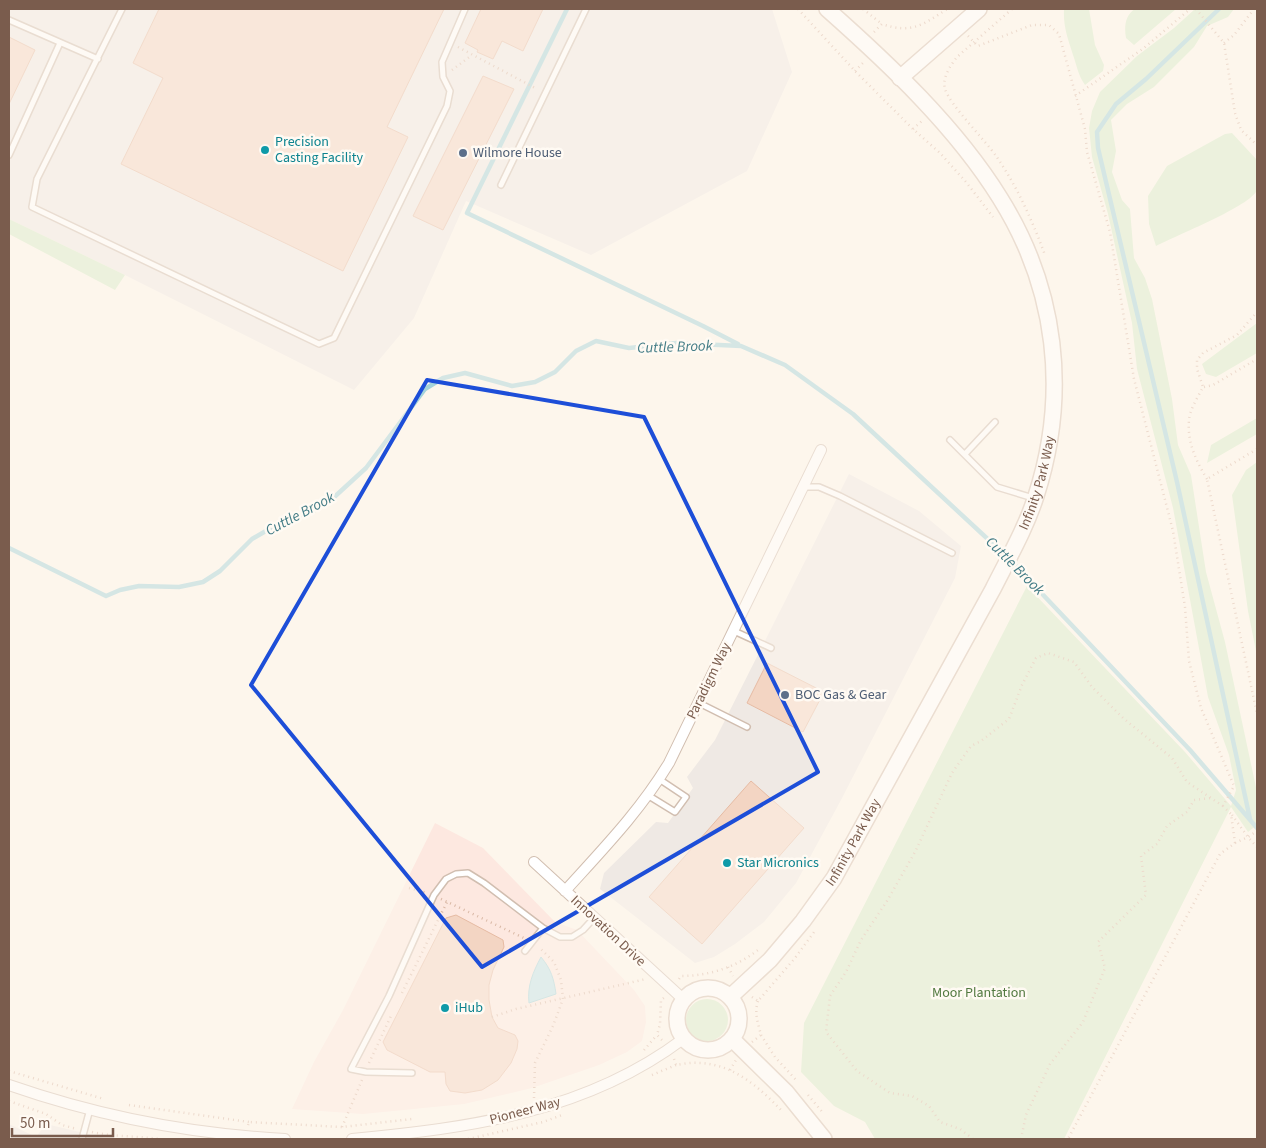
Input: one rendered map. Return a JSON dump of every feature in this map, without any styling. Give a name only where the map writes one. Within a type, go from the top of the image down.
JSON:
[{"type":"street","name":"Infinity Park Way","points":[[730,997],[770,960],[803,921],[834,878],[1017,540],[1035,498],[1051,437],[1055,387],[1053,347],[1047,308],[1040,284],[1020,233],[1000,198],[958,141],[900,78],[827,9]]},
{"type":"street","points":[[900,78],[980,9]]},
{"type":"street","name":"Paradigm Way","points":[[565,891],[649,796],[670,763],[821,450]]},
{"type":"street","name":"Innovation Drive","points":[[534,862],[678,995]]},
{"type":"street","points":[[701,988],[712,988],[722,991],[730,997],[737,1007],[739,1018],[738,1029],[732,1039],[724,1047],[713,1050],[702,1050],[691,1046],[683,1039],[678,1030],[676,1019],[678,995],[701,988]]},
{"type":"street","name":"Pioneer Way","points":[[352,1139],[403,1137],[538,1110],[580,1096],[625,1076],[683,1039]]},
{"type":"street","points":[[732,1039],[786,1092],[824,1139]]},
{"type":"street","points":[[9,1085],[128,1119],[182,1129],[247,1137],[286,1139]]},
{"type":"lane","points":[[122,9],[37,179],[32,207],[318,344],[334,338],[447,106],[450,91],[443,77],[442,62],[465,9]]},
{"type":"lane","points":[[501,185],[586,9]]},
{"type":"lane","points":[[9,20],[98,59]]},
{"type":"lane","points":[[9,155],[60,43]]},
{"type":"lane","points":[[965,454],[995,422]]},
{"type":"lane","points":[[950,440],[997,488],[1035,498]]},
{"type":"lane","points":[[803,487],[819,487],[840,496],[952,553]]},
{"type":"lane","points":[[734,631],[771,648]]},
{"type":"lane","points":[[699,703],[747,726]]},
{"type":"lane","points":[[649,796],[675,812],[686,797],[660,779]]},
{"type":"lane","points":[[412,1073],[366,1072],[352,1069],[389,996],[434,895],[446,879],[456,874],[468,873],[543,928],[560,937],[572,937],[583,930],[594,918]]},
{"type":"lane","points":[[525,951],[543,928]]},
{"type":"lane","points":[[82,1139],[90,1109]]},
{"type":"path","points":[[798,9],[855,72],[940,153],[966,182],[993,218]]},
{"type":"path","points":[[863,9],[882,24],[900,29],[918,27],[947,9]]},
{"type":"path","points":[[945,80],[950,66],[956,57],[1012,9]]},
{"type":"path","points":[[1075,96],[1144,48],[1190,9]]},
{"type":"path","points":[[1196,9],[1224,43],[1235,113],[1241,130],[1257,145]]},
{"type":"path","points":[[1224,43],[1234,35],[1254,9]]},
{"type":"path","points":[[855,72],[870,56],[866,40],[882,24]]},
{"type":"path","points":[[959,26],[978,46],[1032,25],[1049,25],[1059,34],[1085,129],[1087,152],[1110,232],[1134,379],[1174,531],[1185,608],[1189,662],[1201,708],[1234,786],[1223,806]]},
{"type":"path","points":[[450,43],[538,89]]},
{"type":"path","points":[[443,77],[472,55]]},
{"type":"path","points":[[1257,312],[1237,335],[1203,353],[1197,360],[1197,368],[1203,387],[1189,419],[1190,441],[1196,460],[1207,479],[1257,714]]},
{"type":"path","points":[[1203,387],[1213,385],[1257,359]]},
{"type":"path","points":[[1207,479],[1257,449]]},
{"type":"path","points":[[973,1139],[960,1129],[940,1122],[929,1106],[912,1096],[890,1092],[857,1071],[826,1032],[830,996],[846,972],[861,940],[888,901],[915,852],[952,773],[970,746],[981,741],[1009,719],[1022,685],[1036,658],[1048,653],[1074,662],[1092,687],[1123,718],[1172,758],[1187,782],[1223,806],[1257,847]]},
{"type":"path","points":[[1022,1139],[1026,1116],[1050,1064],[1083,1022],[1105,968],[1098,942],[1146,895],[1140,856],[1157,844],[1167,826],[1187,812],[1194,800],[1213,798]]},
{"type":"path","points":[[1231,814],[1235,843]]},
{"type":"path","points":[[1068,1139],[1220,854],[1257,831]]},
{"type":"path","points":[[409,888],[434,895],[532,942],[554,962],[561,980],[563,999],[535,1063],[534,1099]]},
{"type":"path","points":[[400,997],[447,902]]},
{"type":"path","points":[[763,944],[757,951],[728,967],[709,974],[681,976],[678,995],[661,1000],[658,1035],[670,1048],[676,1065],[698,1062],[714,1064],[730,1070],[750,1082],[786,1116]]},
{"type":"path","points":[[492,1017],[516,1009],[658,977]]},
{"type":"path","points":[[342,1126],[392,1014]]},
{"type":"path","points":[[9,1071],[104,1099]]},
{"type":"path","points":[[121,1103],[249,1122],[342,1126],[421,1118]]},
{"type":"path","points":[[247,1137],[249,1122]]},
{"type":"highlighted area","points":[[427,380],[644,417],[818,772],[482,967],[251,685]]},
{"type":"shaded area","points":[[9,9],[772,9],[792,72],[747,171],[591,255],[466,201],[414,318],[354,390],[9,219]]},
{"type":"shaded area","points":[[849,474],[919,511],[961,546],[955,578],[841,800],[796,883],[764,922],[714,957],[695,963],[600,889],[604,873],[656,822],[668,823],[693,788],[687,777],[715,740]]},
{"type":"shaded area","points":[[435,823],[483,848],[555,922],[577,930],[634,990],[645,1006],[646,1022],[642,1041],[627,1052],[599,1065],[532,1088],[464,1104],[363,1114],[292,1109],[314,1062],[343,1010]]},
{"type":"shaded area","points":[[9,1124],[36,1137],[46,1124],[109,1139],[9,1139]]},
{"type":"green space","points":[[1064,9],[1089,9],[1095,45],[1104,65],[1103,71],[1085,85],[1079,74],[1068,38],[1064,22]]},
{"type":"green space","points":[[1135,9],[1176,9],[1134,45],[1126,38],[1125,30],[1127,18]]},
{"type":"green space","name":"Moor Plantation","points":[[1195,9],[1234,9],[1228,17],[1207,26],[1194,47],[1154,87],[1127,104],[1111,120],[1116,151],[1112,172],[1122,200],[1130,209],[1134,258],[1145,278],[1152,299],[1172,399],[1178,445],[1191,475],[1206,572],[1225,642],[1257,792],[1257,825],[1248,832],[1231,807],[1064,1139],[875,1139],[865,1122],[834,1106],[801,1072],[804,1023],[1027,586],[1185,752],[1231,806],[1236,790],[1229,755],[1208,697],[1173,508],[1137,369],[1132,323],[1108,214],[1092,157],[1089,128],[1092,111],[1100,92],[1137,56],[1174,28]]},
{"type":"green space","points":[[1232,133],[1257,160],[1257,190],[1252,197],[1227,212],[1156,246],[1149,224],[1148,196],[1167,166],[1225,134]]},
{"type":"green space","points":[[9,219],[125,275],[115,290],[9,234]]},
{"type":"green space","points":[[1257,323],[1257,353],[1216,377],[1206,374],[1202,364]]},
{"type":"green space","points":[[1257,418],[1257,434],[1207,463],[1211,445]]},
{"type":"green space","points":[[1257,462],[1257,656],[1248,611],[1232,495],[1246,470]]},
{"type":"green space","points":[[707,999],[722,1005],[728,1020],[722,1035],[707,1041],[692,1035],[686,1020],[692,1005]]},
{"type":"water","points":[[541,957],[552,974],[556,994],[529,1003],[531,979]]},
{"type":"building","name":"Precision Casting Facility","points":[[159,9],[444,9],[387,127],[408,137],[343,271],[121,164],[163,78],[133,63]]},
{"type":"building","points":[[481,9],[543,9],[523,51],[502,41],[493,59],[477,52],[478,50],[465,43]]},
{"type":"building","points":[[9,37],[35,50],[9,104]]},
{"type":"building","name":"Wilmore House","points":[[483,76],[514,89],[443,230],[413,216]]},
{"type":"building","points":[[767,663],[824,692],[803,732],[747,703]]},
{"type":"building","name":"Star Micronics","points":[[751,781],[804,828],[702,944],[649,897]]},
{"type":"building","name":"iHub","points":[[456,915],[503,940],[504,947],[493,970],[489,985],[489,1000],[492,1017],[498,1028],[515,1035],[518,1041],[511,1063],[498,1080],[482,1090],[465,1093],[450,1091],[446,1084],[445,1072],[430,1072],[387,1050],[383,1042],[446,918]]},
{"type":"waterway","points":[[567,9],[467,213],[738,344]]},
{"type":"waterway","points":[[1219,9],[1146,79],[1116,104],[1097,132],[1098,148],[1177,482],[1250,819]]},
{"type":"waterway","name":"Cuttle Brook","points":[[9,548],[106,596],[120,590],[139,586],[179,587],[203,582],[220,571],[252,539],[271,528],[315,510],[331,500],[366,468],[425,389],[443,378],[465,373],[512,386],[535,382],[555,372],[576,351],[596,341],[629,348],[676,343],[741,346],[785,365],[853,414],[1006,556]]},
{"type":"waterway","name":"Cuttle Brook","points":[[1011,561],[1190,750],[1257,828]]},
{"type":"place","name":"Precision Casting Facility","points":[[265,150]]},
{"type":"place","name":"Wilmore House","points":[[463,153]]},
{"type":"place","name":"BOC Gas & Gear","points":[[785,695]]},
{"type":"place","name":"Star Micronics","points":[[727,863]]},
{"type":"place","name":"iHub","points":[[445,1008]]}]
